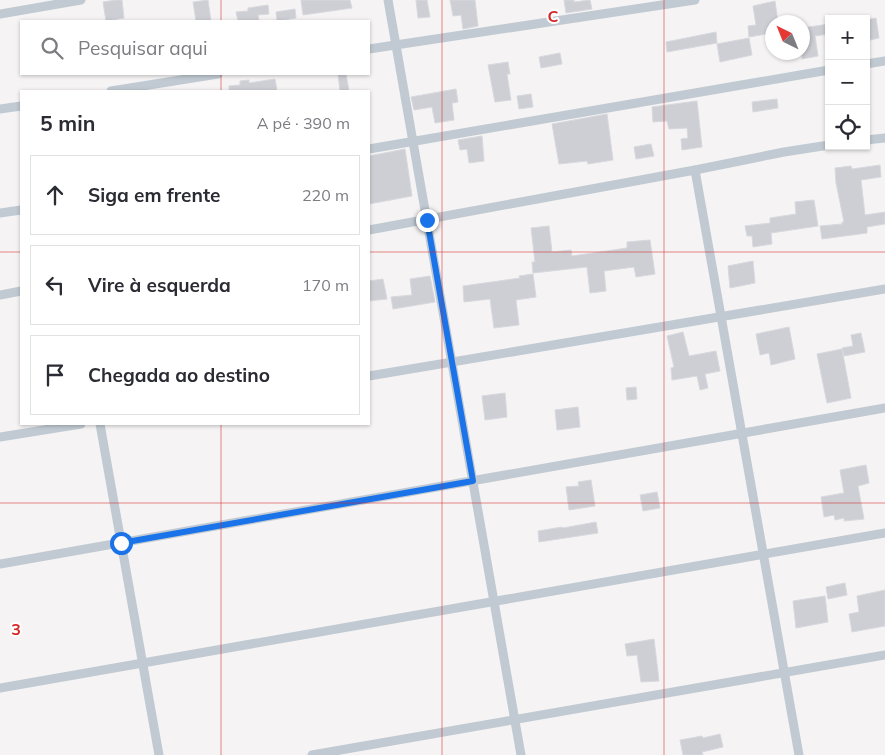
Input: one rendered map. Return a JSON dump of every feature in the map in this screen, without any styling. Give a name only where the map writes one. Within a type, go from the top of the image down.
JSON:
[{"type":"street","points":[[0,14],[81,0]]},
{"type":"street","points":[[388,0],[521,755]]},
{"type":"street","points":[[370,49],[695,0]]},
{"type":"street","points":[[870,63],[885,60]]},
{"type":"street","points":[[370,149],[825,71]]},
{"type":"street","points":[[117,90],[212,75]]},
{"type":"street","points":[[0,109],[20,106]]},
{"type":"street","points":[[870,140],[885,138]]},
{"type":"street","points":[[370,230],[825,146]]},
{"type":"street","points":[[694,170],[799,755]]},
{"type":"street","points":[[0,213],[20,210]]},
{"type":"street","points":[[370,376],[885,289]]},
{"type":"street","points":[[0,295],[20,291]]},
{"type":"street","points":[[0,564],[885,408]]},
{"type":"street","points":[[0,437],[76,425]]},
{"type":"street","points":[[100,425],[158,755]]},
{"type":"street","points":[[0,688],[885,533]]},
{"type":"street","points":[[312,755],[885,656]]},
{"type":"building","points":[[122,0],[124,18],[106,20],[103,2]]},
{"type":"building","points":[[208,0],[211,20],[196,20],[193,2]]},
{"type":"building","points":[[301,0],[350,0],[352,8],[303,15]]},
{"type":"building","points":[[416,0],[427,0],[430,17],[418,18]]},
{"type":"building","points":[[450,0],[475,0],[478,26],[463,29],[461,15],[453,16]]},
{"type":"building","points":[[564,0],[574,0],[574,2],[590,0],[592,9],[566,13]]},
{"type":"building","points":[[775,1],[777,15],[765,15],[765,34],[749,37],[748,26],[756,25],[753,6]]},
{"type":"building","points":[[268,5],[269,14],[258,15],[259,20],[238,20],[236,12],[248,11],[248,8]]},
{"type":"building","points":[[295,9],[296,18],[277,20],[276,12]]},
{"type":"building","points":[[876,18],[879,38],[870,40],[870,19]]},
{"type":"building","points":[[825,25],[825,35],[815,36],[818,56],[810,58],[810,27]]},
{"type":"building","points":[[716,32],[717,43],[667,52],[666,42]]},
{"type":"building","points":[[749,38],[752,55],[720,62],[717,44]]},
{"type":"building","points":[[560,53],[562,64],[541,68],[539,57]]},
{"type":"building","points":[[508,62],[510,74],[507,74],[511,100],[495,102],[488,65]]},
{"type":"building","points":[[338,75],[346,75],[349,90],[340,90]]},
{"type":"building","points":[[275,79],[277,90],[229,90],[229,86],[240,85],[240,81],[249,80],[249,83]]},
{"type":"building","points":[[456,89],[458,102],[452,103],[454,120],[435,123],[432,107],[414,110],[411,97]]},
{"type":"building","points":[[531,94],[533,107],[519,109],[517,96]]},
{"type":"building","points":[[777,99],[778,108],[753,112],[752,102]]},
{"type":"building","points":[[697,101],[702,147],[682,150],[681,139],[688,138],[687,128],[669,129],[667,121],[653,122],[652,107]]},
{"type":"building","points":[[607,114],[613,160],[588,164],[587,161],[559,164],[552,124]]},
{"type":"building","points":[[482,136],[484,161],[469,163],[467,149],[460,150],[458,140]]},
{"type":"building","points":[[651,144],[654,156],[636,159],[634,147]]},
{"type":"building","points":[[405,149],[412,196],[370,204],[370,156]]},
{"type":"building","points":[[880,165],[881,177],[861,180],[865,215],[885,212],[885,224],[867,227],[867,233],[822,239],[820,226],[842,224],[844,222],[835,168],[851,166],[852,169]]},
{"type":"building","points":[[814,200],[818,226],[771,233],[772,244],[753,247],[752,236],[747,236],[745,226],[770,223],[770,218],[796,214],[795,202]]},
{"type":"building","points":[[549,226],[552,252],[571,250],[572,256],[627,248],[627,242],[650,240],[655,274],[636,277],[634,267],[604,271],[606,291],[590,293],[587,267],[533,273],[532,262],[535,262],[531,228]]},
{"type":"building","points":[[753,261],[755,283],[730,288],[728,266]]},
{"type":"building","points":[[533,274],[536,297],[516,300],[519,325],[494,328],[490,299],[464,302],[463,286],[520,278],[519,276]]},
{"type":"building","points":[[430,276],[435,302],[393,309],[391,297],[412,295],[410,279]]},
{"type":"building","points":[[383,279],[387,299],[370,301],[370,281]]},
{"type":"building","points":[[789,327],[795,359],[771,365],[769,353],[760,355],[756,334]]},
{"type":"building","points":[[683,332],[689,356],[716,351],[720,371],[705,374],[708,388],[700,390],[697,376],[672,380],[671,368],[674,367],[667,336]]},
{"type":"building","points":[[861,333],[865,352],[844,356],[842,348],[853,346],[851,335]]},
{"type":"building","points":[[842,349],[851,398],[827,403],[817,354]]},
{"type":"building","points":[[636,387],[637,399],[627,400],[626,388]]},
{"type":"building","points":[[505,393],[507,417],[485,420],[482,396]]},
{"type":"building","points":[[578,407],[580,427],[557,430],[555,410]]},
{"type":"building","points":[[866,465],[869,483],[858,486],[864,519],[844,521],[844,518],[835,520],[834,515],[824,517],[821,497],[844,493],[840,470]]},
{"type":"building","points":[[591,480],[595,506],[569,510],[566,487],[579,486],[578,482]]},
{"type":"building","points":[[657,492],[660,508],[643,511],[640,495]]},
{"type":"building","points":[[596,522],[598,533],[539,542],[538,531]]},
{"type":"building","points":[[845,583],[847,595],[828,599],[826,587]]},
{"type":"building","points":[[885,590],[885,626],[852,632],[849,614],[859,612],[857,596]]},
{"type":"building","points":[[825,596],[828,622],[796,628],[793,601]]},
{"type":"building","points":[[654,639],[659,681],[641,682],[637,655],[627,656],[625,644]]},
{"type":"building","points":[[720,734],[723,747],[702,752],[703,755],[683,755],[680,740]]},
{"type":"route","points":[[121,543],[473,481],[427,220]]}]
